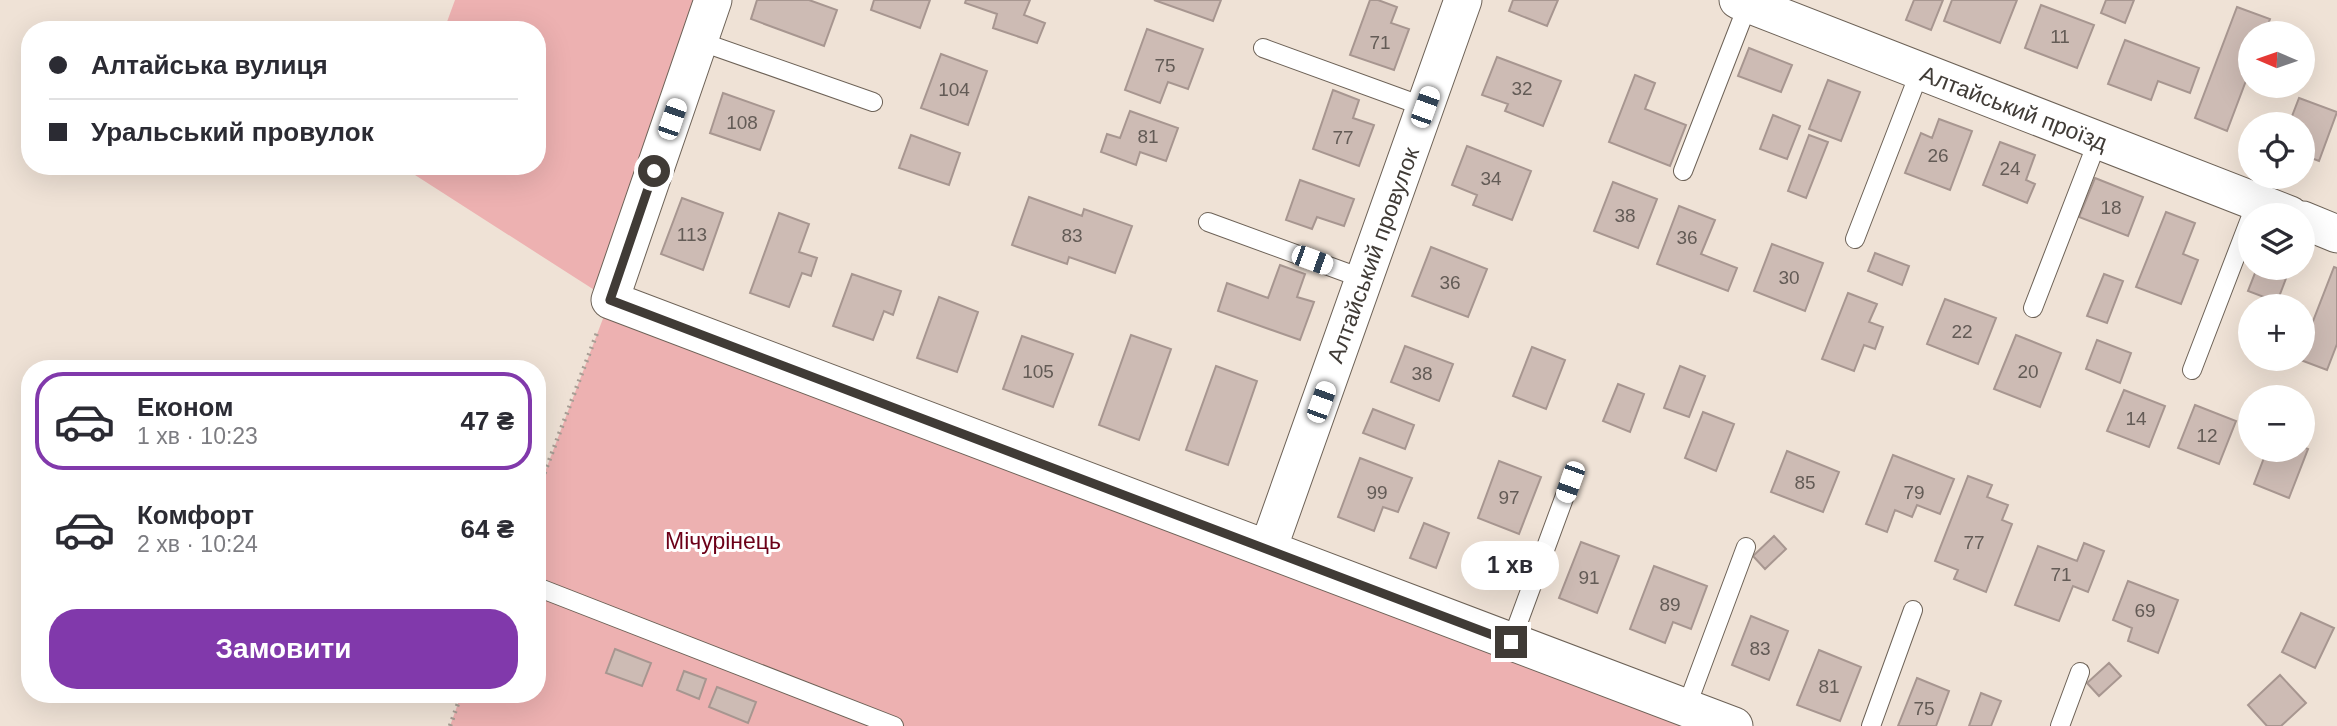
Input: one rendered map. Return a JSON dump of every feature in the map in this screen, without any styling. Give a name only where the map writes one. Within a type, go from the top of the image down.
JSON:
[{"type":"street","points":[[713,0],[610,300],[1734,726]]},
{"type":"street","name":"Алтайський провулок","points":[[1268,549],[1463,0]]},
{"type":"street","name":"Алтайський проїзд","points":[[1743,2],[2098,140],[2240,203]]},
{"type":"street","points":[[2315,225],[2337,234]]},
{"type":"lane","points":[[1683,171],[1743,2]]},
{"type":"lane","points":[[699,41],[873,102]]},
{"type":"lane","points":[[1263,48],[1425,107]]},
{"type":"lane","points":[[1855,239],[1920,71]]},
{"type":"lane","points":[[2032,308],[2098,140]]},
{"type":"lane","points":[[1208,222],[1364,279]]},
{"type":"lane","points":[[2192,370],[2238,267]]},
{"type":"lane","points":[[1511,642],[1570,482]]},
{"type":"lane","points":[[1686,708],[1746,547]]},
{"type":"lane","points":[[546,591],[894,726]]},
{"type":"lane","points":[[1871,726],[1913,610]]},
{"type":"lane","points":[[2060,726],[2080,672]]},
{"type":"path","points":[[546,469],[610,300]]},
{"type":"path","points":[[450,726],[458,703]]},
{"type":"green space","name":"Мічурінець","points":[[455,0],[713,0],[610,299],[1734,726],[450,726],[458,703],[546,703],[546,469],[610,300],[415,175],[546,175],[546,21],[447,21]]},
{"type":"building","points":[[757,0],[809,0],[837,10],[824,46],[751,19]]},
{"type":"building","points":[[874,0],[930,0],[920,28],[871,10]]},
{"type":"building","points":[[966,0],[1030,0],[1024,15],[1045,23],[1037,43],[993,28],[997,14],[965,3]]},
{"type":"building","points":[[1154,0],[1221,0],[1213,21]]},
{"type":"building","points":[[1370,0],[1397,7],[1391,23],[1409,29],[1394,70],[1350,55]]},
{"type":"building","points":[[1513,0],[1558,0],[1547,26],[1509,11]]},
{"type":"building","points":[[1914,0],[1943,0],[1931,30],[1906,20]]},
{"type":"building","points":[[1952,0],[2017,0],[2000,43],[1944,21]]},
{"type":"building","points":[[2106,0],[2134,0],[2125,23],[2101,13]]},
{"type":"building","points":[[2041,5],[2094,25],[2077,68],[2025,48]]},
{"type":"building","points":[[2237,7],[2270,19],[2238,21],[2239,98],[2227,131],[2195,118]]},
{"type":"building","points":[[1147,29],[1203,49],[1188,89],[1168,82],[1160,103],[1125,90]]},
{"type":"building","points":[[2125,40],[2199,68],[2190,93],[2158,81],[2151,100],[2108,84]]},
{"type":"building","points":[[1749,48],[1792,65],[1781,92],[1738,76]]},
{"type":"building","points":[[941,54],[987,71],[968,125],[921,108]]},
{"type":"building","points":[[1497,57],[1561,81],[1543,126],[1505,111],[1508,104],[1482,95]]},
{"type":"building","points":[[1635,75],[1655,83],[1645,109],[1686,125],[1670,166],[1609,142]]},
{"type":"building","points":[[1828,80],[1860,92],[1841,141],[1809,129]]},
{"type":"building","points":[[1333,90],[1359,100],[1353,118],[1374,125],[1359,166],[1313,149]]},
{"type":"building","points":[[723,93],[774,111],[760,150],[710,133]]},
{"type":"building","points":[[2299,98],[2337,112],[2319,161],[2315,160],[2315,112],[2294,112]]},
{"type":"building","points":[[1130,111],[1178,128],[1166,161],[1140,152],[1136,165],[1101,152],[1107,134],[1120,138]]},
{"type":"building","points":[[1773,115],[1800,126],[1787,159],[1760,149]]},
{"type":"building","points":[[1939,119],[1972,131],[1950,190],[1905,173],[1921,133],[1932,138]]},
{"type":"building","points":[[911,135],[960,153],[949,185],[899,168]]},
{"type":"building","points":[[1809,135],[1828,142],[1806,198],[1788,191]]},
{"type":"building","points":[[2000,142],[2035,155],[2026,180],[2035,184],[2027,203],[1983,185]]},
{"type":"building","points":[[1467,146],[1531,171],[1512,220],[1473,205],[1477,195],[1452,185]]},
{"type":"building","points":[[2095,178],[2143,197],[2128,236],[2079,217]]},
{"type":"building","points":[[1300,180],[1354,199],[1344,226],[1317,217],[1312,229],[1286,220]]},
{"type":"building","points":[[1613,182],[1657,199],[1638,248],[1594,231]]},
{"type":"building","points":[[1029,197],[1082,216],[1084,209],[1132,226],[1115,273],[1069,257],[1067,264],[1012,245]]},
{"type":"building","points":[[682,198],[723,213],[703,270],[661,254]]},
{"type":"building","points":[[1679,206],[1715,220],[1701,254],[1737,268],[1728,291],[1657,264]]},
{"type":"building","points":[[2166,212],[2195,223],[2183,254],[2198,260],[2181,304],[2136,287]]},
{"type":"building","points":[[779,213],[809,224],[799,252],[817,258],[811,276],[802,273],[789,307],[750,293]]},
{"type":"building","points":[[1772,244],[1823,263],[1805,311],[1754,291]]},
{"type":"building","points":[[1431,247],[1487,269],[1468,317],[1412,296]]},
{"type":"building","points":[[1875,253],[1909,266],[1902,285],[1868,271]]},
{"type":"building","points":[[1280,265],[1305,274],[1297,297],[1314,302],[1300,340],[1218,311],[1227,283],[1268,298]]},
{"type":"building","points":[[2334,267],[2337,268],[2337,344],[2327,370],[2315,365],[2315,316]]},
{"type":"building","points":[[852,274],[901,291],[893,315],[884,311],[873,340],[833,326]]},
{"type":"building","points":[[2104,274],[2123,281],[2107,323],[2087,316]]},
{"type":"building","points":[[2252,280],[2285,280],[2280,294],[2256,294],[2248,291]]},
{"type":"building","points":[[1848,293],[1877,304],[1869,322],[1883,327],[1875,349],[1864,345],[1854,371],[1822,359]]},
{"type":"building","points":[[939,297],[978,312],[957,372],[917,358]]},
{"type":"building","points":[[1945,299],[1996,318],[1978,364],[1927,344]]},
{"type":"building","points":[[1131,335],[1171,349],[1139,440],[1099,425]]},
{"type":"building","points":[[2016,335],[2061,353],[2040,407],[1994,389]]},
{"type":"building","points":[[1022,336],[1073,354],[1053,407],[1003,389]]},
{"type":"building","points":[[2097,340],[2131,353],[2120,383],[2086,369]]},
{"type":"building","points":[[1405,346],[1453,364],[1439,401],[1391,382]]},
{"type":"building","points":[[1532,347],[1565,360],[1546,409],[1513,396]]},
{"type":"building","points":[[1216,366],[1257,381],[1228,465],[1186,450]]},
{"type":"building","points":[[1680,366],[1705,376],[1689,417],[1664,408]]},
{"type":"building","points":[[1618,384],[1644,394],[1630,432],[1603,421]]},
{"type":"building","points":[[2124,390],[2165,406],[2149,447],[2107,431]]},
{"type":"building","points":[[2195,405],[2236,421],[2219,464],[2178,448]]},
{"type":"building","points":[[1373,409],[1414,425],[1405,449],[1363,433]]},
{"type":"building","points":[[1703,412],[1734,424],[1716,471],[1685,458]]},
{"type":"building","points":[[1787,451],[1839,472],[1823,512],[1771,492]]},
{"type":"building","points":[[1893,455],[1954,479],[1940,514],[1917,505],[1912,517],[1895,510],[1887,532],[1866,524]]},
{"type":"building","points":[[1360,458],[1412,478],[1398,512],[1383,507],[1374,531],[1338,517]]},
{"type":"building","points":[[1499,461],[1541,477],[1519,534],[1478,518]]},
{"type":"building","points":[[2262,462],[2303,462],[2289,498],[2254,484]]},
{"type":"building","points":[[1968,476],[1992,485],[1987,497],[2008,505],[2002,520],[2012,524],[1986,592],[1954,579],[1958,570],[1935,561]]},
{"type":"building","points":[[1424,523],[1449,533],[1436,568],[1410,558]]},
{"type":"building","points":[[1774,536],[1786,549],[1765,569],[1753,556]]},
{"type":"building","points":[[1581,542],[1619,556],[1597,613],[1559,598]]},
{"type":"building","points":[[2084,543],[2104,551],[2088,592],[2073,586],[2059,621],[2015,605],[2038,546],[2077,561]]},
{"type":"building","points":[[1654,566],[1707,586],[1691,629],[1673,622],[1665,643],[1630,629]]},
{"type":"building","points":[[2128,581],[2178,600],[2158,653],[2128,641],[2132,628],[2113,620]]},
{"type":"building","points":[[2301,613],[2334,628],[2315,668],[2282,652]]},
{"type":"building","points":[[1751,616],[1788,631],[1769,680],[1732,665]]},
{"type":"building","points":[[615,649],[651,663],[642,686],[606,673]]},
{"type":"building","points":[[1819,650],[1861,667],[1840,721],[1797,705]]},
{"type":"building","points":[[2109,663],[2121,676],[2099,696],[2087,683]]},
{"type":"building","points":[[684,671],[706,679],[699,699],[677,690]]},
{"type":"building","points":[[2280,675],[2306,703],[2281,726],[2267,726],[2248,705]]},
{"type":"building","points":[[1917,678],[1949,691],[1936,726],[1898,726]]},
{"type":"building","points":[[717,687],[756,702],[748,723],[709,707]]},
{"type":"building","points":[[1981,693],[2001,701],[1991,726],[1969,726]]},
{"type":"route","points":[[654,171],[610,300],[1511,642]]}]
